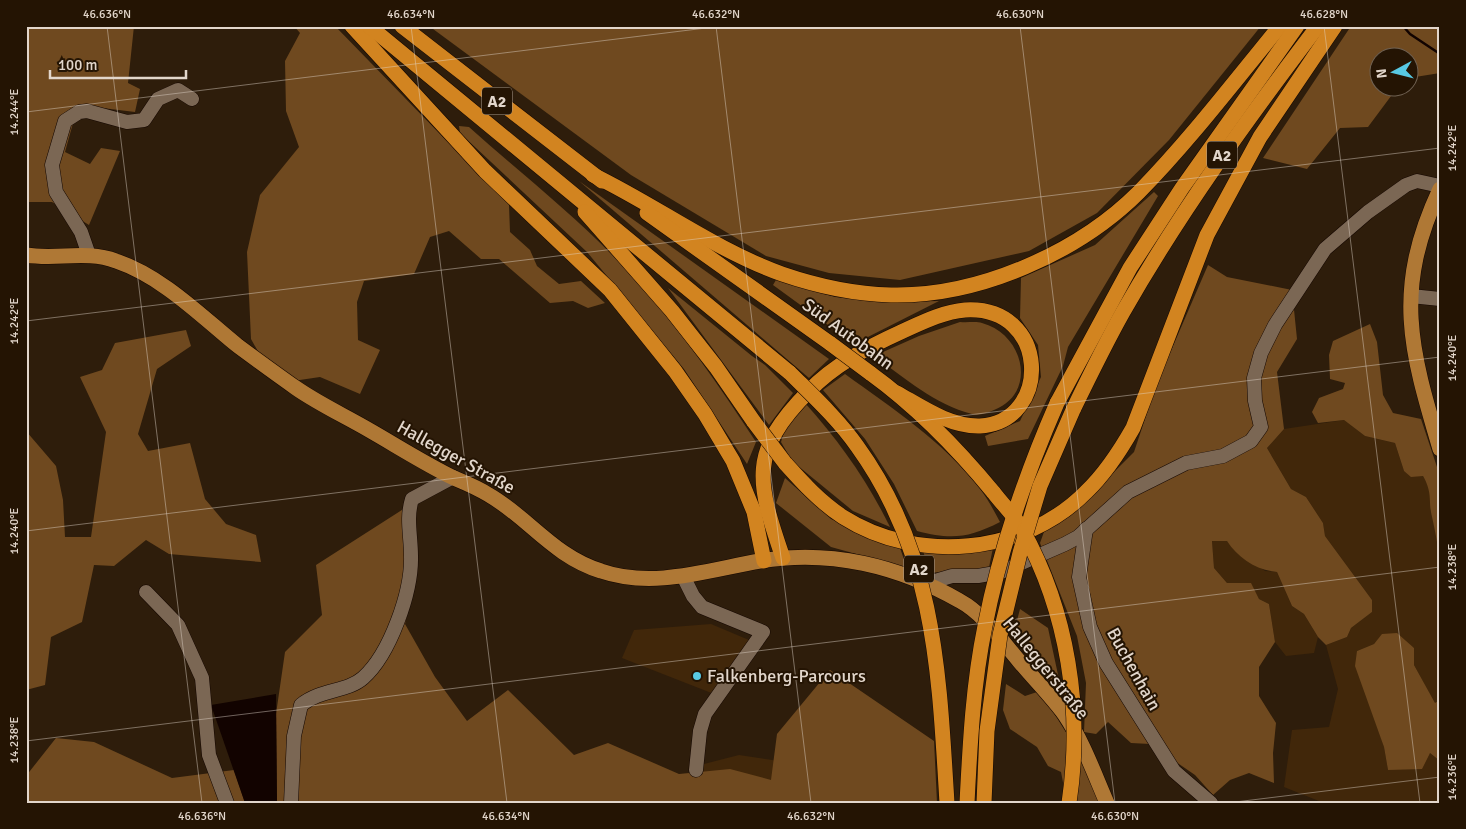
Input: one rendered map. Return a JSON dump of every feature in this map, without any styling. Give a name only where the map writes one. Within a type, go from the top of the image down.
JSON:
[{"type":"highway","points":[[352,26],[485,171],[610,290],[675,371],[705,414],[733,461],[754,512],[764,560]]},
{"type":"highway","name":"A2","points":[[369,26],[790,373],[826,409],[857,446],[887,495],[905,530],[915,558],[934,638],[947,803]]},
{"type":"highway","name":"Süd Autobahn","points":[[402,26],[593,175],[897,393],[963,455],[1022,528],[1047,586],[1060,625],[1072,684],[1075,723],[1069,803]]},
{"type":"highway","points":[[593,175],[638,197],[698,235],[753,262],[817,285],[890,295],[945,289],[1001,277],[1045,258],[1082,238],[1138,192],[1280,26]]},
{"type":"highway","name":"A2","points":[[966,803],[971,728],[985,626],[1009,529],[1031,464],[1057,403],[1130,268],[1182,188],[1297,26]]},
{"type":"highway","name":"A2","points":[[984,803],[987,731],[1000,635],[1020,553],[1040,486],[1073,410],[1122,313],[1167,239],[1225,151],[1318,26]]},
{"type":"highway","points":[[569,192],[601,232],[672,311],[716,367],[785,463],[822,502],[844,518],[886,537],[941,547],[982,544],[1019,535],[1050,520],[1086,493],[1117,456],[1133,428],[1186,285],[1207,235],[1256,145],[1335,26]]},
{"type":"highway","points":[[783,558],[768,515],[764,493],[765,456],[769,442],[786,414],[822,379],[865,350],[884,340],[932,318],[966,310],[999,316],[1010,324],[1026,342],[1032,360],[1033,377],[1027,394],[1012,414],[997,422],[981,426],[947,420],[897,393]]},
{"type":"main road","points":[[1440,188],[1420,238],[1411,296],[1413,348],[1440,449]]},
{"type":"main road","name":"Hallegger Straße","points":[[26,255],[42,257],[89,255],[121,262],[170,291],[298,390],[453,477],[484,492],[510,508],[553,546],[584,565],[635,580],[683,576],[764,560],[816,557],[858,562],[897,571],[925,584]]},
{"type":"main road","name":"Halleggerstraße","points":[[925,584],[961,601],[975,611],[1064,714],[1083,748],[1107,803]]},
{"type":"street","points":[[89,255],[81,232],[56,192],[52,165],[65,121],[78,112],[87,111],[127,122],[144,120],[158,98],[178,90],[192,99]]},
{"type":"street","points":[[925,584],[952,576],[978,576],[1001,572],[1065,544],[1086,529],[1128,492],[1186,464],[1223,456],[1251,441],[1261,427],[1255,401],[1254,378],[1262,353],[1275,325],[1325,249],[1368,212],[1406,185],[1417,180],[1440,188]]},
{"type":"street","points":[[1411,296],[1440,299]]},
{"type":"street","points":[[291,803],[294,736],[301,705],[322,693],[362,680],[383,651],[401,612],[409,581],[411,557],[409,510],[412,499],[453,477]]},
{"type":"street","name":"Buchenhain","points":[[1086,529],[1079,577],[1090,627],[1106,663],[1174,771],[1212,803]]},
{"type":"street","points":[[683,576],[693,596],[702,607],[763,632],[705,714],[700,730],[696,770]]},
{"type":"street","points":[[146,592],[178,625],[202,678],[209,755],[227,803]]},
{"type":"shaded area","points":[[26,26],[134,26],[128,83],[140,89],[135,112],[78,105],[65,152],[90,164],[101,148],[120,151],[89,225],[52,202],[26,202]]},
{"type":"shaded area","points":[[294,26],[335,26],[509,205],[510,232],[530,250],[537,266],[559,284],[581,281],[605,303],[588,308],[573,301],[550,303],[499,259],[481,259],[449,231],[430,237],[414,274],[364,281],[357,302],[358,340],[380,350],[360,394],[320,377],[293,381],[260,355],[251,339],[247,252],[260,195],[299,147],[286,111],[285,61],[300,33]]},
{"type":"shaded area","points":[[429,26],[1261,26],[1169,140],[1097,213],[1029,251],[900,280],[829,273],[766,256],[631,175]]},
{"type":"shaded area","points":[[1351,26],[1440,26],[1440,73],[1418,77],[1418,48],[1368,48],[1368,98],[1390,98],[1368,127],[1340,128],[1307,169],[1263,158]]},
{"type":"shaded area","points":[[459,126],[469,127],[557,203],[620,263],[655,303],[700,361],[756,442],[747,464],[684,369],[587,252],[460,133]]},
{"type":"shaded area","points":[[579,181],[829,359],[809,378]]},
{"type":"shaded area","points":[[1154,192],[1158,196],[1068,347],[1063,366],[1028,439],[988,446],[985,436],[1020,421],[1041,377],[1038,345],[1020,318],[1021,278],[1095,245]]},
{"type":"shaded area","points":[[1208,265],[1227,277],[1292,290],[1297,339],[1277,372],[1284,429],[1267,448],[1291,489],[1306,497],[1323,523],[1325,536],[1372,600],[1372,612],[1351,628],[1347,637],[1326,645],[1318,637],[1304,614],[1292,606],[1277,572],[1262,569],[1248,562],[1236,553],[1227,541],[1212,541],[1214,568],[1227,583],[1251,583],[1259,599],[1269,604],[1275,642],[1259,667],[1259,696],[1276,723],[1273,753],[1274,783],[1249,773],[1230,780],[1213,795],[1195,775],[1150,744],[1131,743],[1108,722],[1096,734],[1084,732],[1086,683],[1077,636],[1040,543],[1045,529],[1070,516],[1134,452],[1157,383]]},
{"type":"shaded area","points":[[776,280],[835,297],[891,302],[939,301],[854,344],[773,285]]},
{"type":"shaded area","points":[[668,288],[765,365],[793,393],[769,425]]},
{"type":"shaded area","points":[[960,322],[980,322],[996,329],[1008,339],[1016,351],[1020,364],[1021,378],[1017,391],[1008,402],[983,414],[972,414],[945,404],[920,390],[874,356],[919,336]]},
{"type":"shaded area","points":[[1370,324],[1377,342],[1383,395],[1393,413],[1421,419],[1440,476],[1440,568],[1429,492],[1423,476],[1411,477],[1404,471],[1395,443],[1365,436],[1344,420],[1318,423],[1312,412],[1319,398],[1343,389],[1345,383],[1330,379],[1329,355],[1333,341]]},
{"type":"shaded area","points":[[186,330],[191,346],[157,369],[138,434],[148,451],[190,443],[205,499],[226,524],[256,535],[261,562],[169,554],[146,540],[114,566],[94,565],[82,622],[51,637],[45,685],[26,690],[26,431],[56,466],[63,500],[65,537],[91,537],[106,432],[80,377],[102,370],[115,343]]},
{"type":"shaded area","points":[[845,374],[917,427],[950,456],[983,493],[1000,522],[979,531],[960,536],[940,536],[917,531],[894,484],[865,439],[823,390]]},
{"type":"shaded area","points":[[805,403],[852,462],[872,493],[890,527],[853,511],[792,461],[781,442],[787,422]]},
{"type":"shaded area","points":[[1344,420],[1365,436],[1395,443],[1404,471],[1423,476],[1430,489],[1432,516],[1439,542],[1440,700],[1435,704],[1414,665],[1414,648],[1383,634],[1374,644],[1357,651],[1384,747],[1388,770],[1430,753],[1440,761],[1440,803],[1324,803],[1284,787],[1292,730],[1329,727],[1338,689],[1326,645],[1347,637],[1351,628],[1372,612],[1372,600],[1325,536],[1323,523],[1306,497],[1291,489],[1267,448],[1284,429]]},
{"type":"shaded area","points":[[785,478],[831,519],[900,548],[907,568],[831,547],[776,503]]},
{"type":"shaded area","points":[[405,508],[418,569],[405,624],[435,677],[467,721],[508,690],[574,755],[608,743],[679,774],[730,769],[771,780],[777,734],[830,670],[934,741],[937,803],[277,803],[276,714],[285,652],[322,615],[316,565]]},
{"type":"shaded area","points":[[1212,541],[1227,541],[1265,571],[1277,572],[1292,606],[1304,614],[1318,637],[1314,653],[1286,656],[1275,642],[1269,604],[1259,599],[1250,583],[1227,583],[1214,568]]},
{"type":"shaded area","points":[[993,548],[988,572],[957,574],[930,572],[923,551]]},
{"type":"shaded area","points":[[1020,609],[1048,628],[1060,684],[1048,681],[1014,632]]},
{"type":"shaded area","name":"Falkenberg-Parcours","points":[[711,624],[749,640],[714,694],[622,658],[634,630]]},
{"type":"shaded area","points":[[1397,633],[1414,648],[1414,665],[1435,703],[1440,700],[1440,761],[1430,753],[1422,769],[1388,770],[1384,747],[1355,666],[1357,651],[1374,644],[1382,634]]},
{"type":"shaded area","points":[[1006,684],[1025,696],[1040,691],[1084,761],[1099,803],[1067,803],[1061,772],[1048,766],[1037,747],[1010,729],[1003,710]]},
{"type":"shaded area","points":[[276,694],[277,803],[245,803],[211,705]]},
{"type":"shaded area","points":[[56,738],[94,742],[172,778],[234,770],[245,803],[26,803],[26,776]]},
{"type":"shaded area","points":[[739,755],[779,761],[773,803],[690,777],[700,765]]},
{"type":"waterway","points":[[1403,26],[1410,34],[1440,54]]},
{"type":"place","name":"Falkenberg-Parcours","points":[[697,676]]}]
